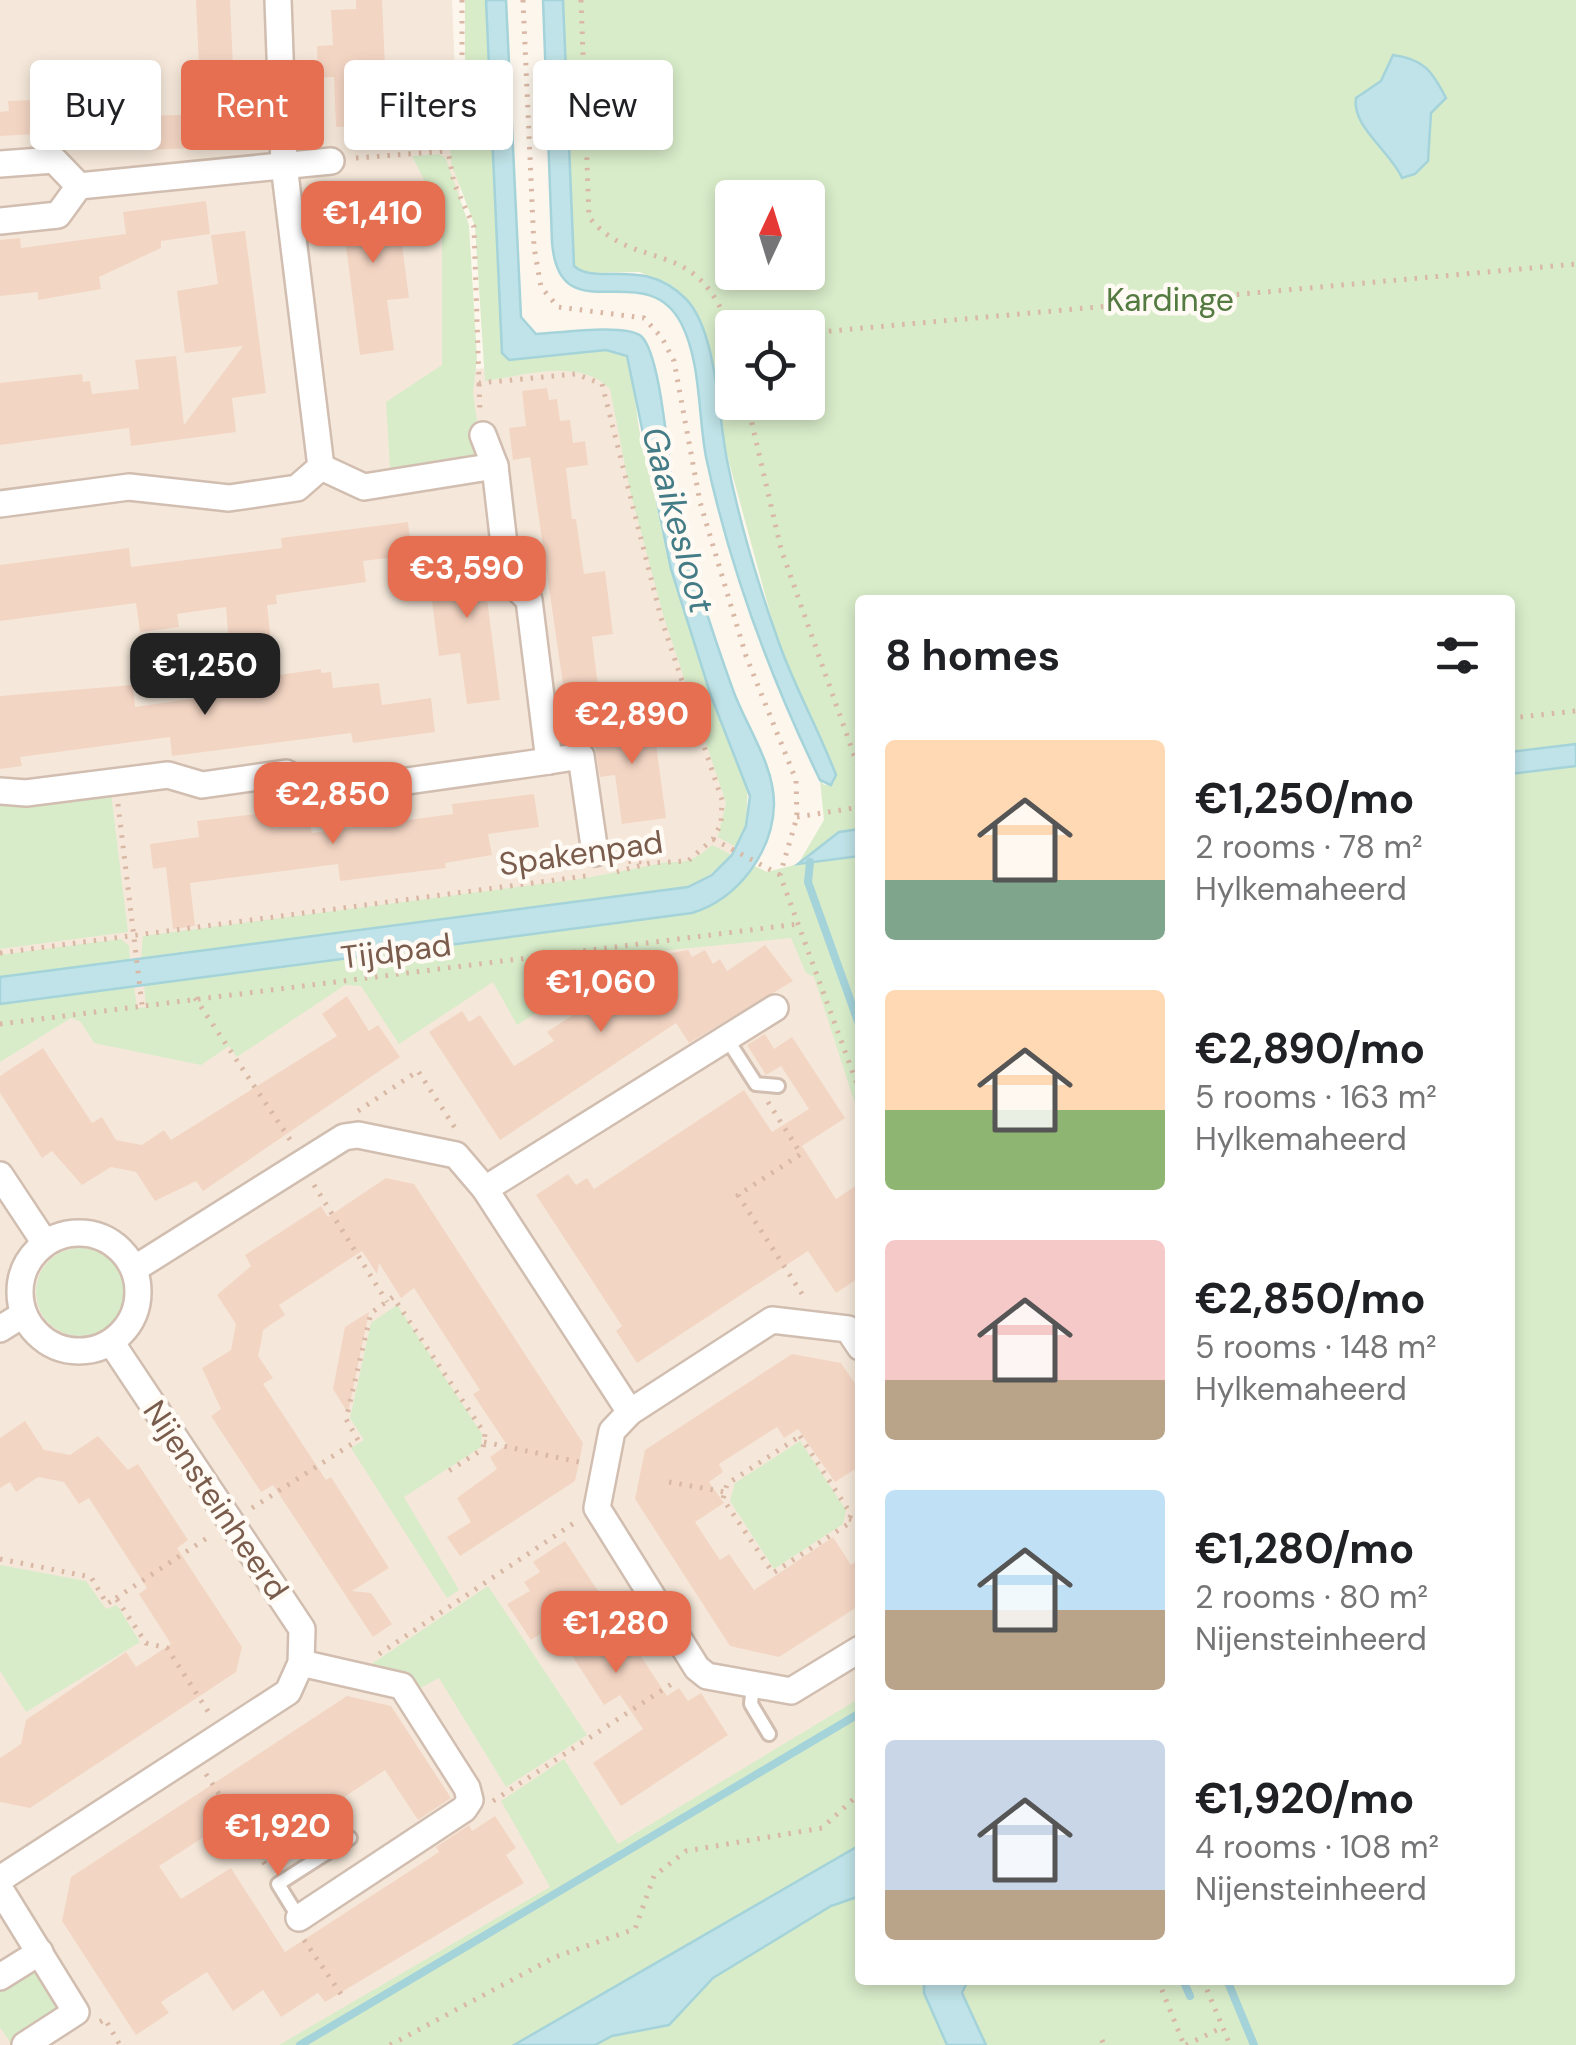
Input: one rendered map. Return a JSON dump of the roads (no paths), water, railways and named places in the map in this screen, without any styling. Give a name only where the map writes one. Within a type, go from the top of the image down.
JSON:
[{"type":"street","points":[[278,0],[284,165],[321,467]]},
{"type":"street","points":[[0,164],[54,160],[79,186]]},
{"type":"street","points":[[0,221],[58,215],[79,186],[331,160]]},
{"type":"street","points":[[483,436],[495,466],[508,579],[529,600],[549,761]]},
{"type":"street","points":[[321,467],[364,487],[495,466]]},
{"type":"street","points":[[0,504],[129,487],[229,498],[297,488],[321,467]]},
{"type":"street","points":[[0,790],[26,793],[168,775],[202,784],[286,772],[315,794],[581,756],[595,853]]},
{"type":"street","points":[[485,1189],[775,1008]]},
{"type":"street","points":[[134,1269],[344,1137],[358,1135],[456,1154],[485,1189],[630,1412]]},
{"type":"street","points":[[0,1175],[45,1243]]},
{"type":"street","points":[[69,1233],[96,1235],[119,1248],[134,1269],[136,1310],[111,1342],[83,1351],[68,1350],[42,1338],[24,1314],[22,1275],[45,1243],[69,1233]]},
{"type":"street","points":[[0,1328],[24,1314]]},
{"type":"street","points":[[855,1332],[772,1320],[630,1412],[612,1430],[596,1508],[697,1668],[707,1676],[791,1692],[855,1652]]},
{"type":"street","name":"Nijensteinheerd","points":[[111,1342],[302,1629],[301,1663]]},
{"type":"street","points":[[0,1879],[288,1692],[301,1663],[402,1686],[467,1788],[470,1800],[464,1809],[298,1918]]},
{"type":"street","points":[[0,1889],[76,2012],[25,2045]]},
{"type":"street","points":[[0,1977],[40,1952]]},
{"type":"lane","points":[[727,1040],[756,1084],[778,1086]]},
{"type":"lane","points":[[754,1684],[751,1704],[769,1734]]},
{"type":"lane","points":[[298,1918],[278,1884],[350,1838]]},
{"type":"water","points":[[486,0],[506,0],[509,60],[489,60]]},
{"type":"water","points":[[543,0],[563,0],[565,60],[545,60]]},
{"type":"water","points":[[1393,55],[1426,68],[1446,98],[1431,113],[1428,161],[1415,174],[1402,178],[1365,129],[1356,108],[1356,98],[1381,81]]},
{"type":"water","name":"Gaaikesloot","points":[[513,148],[521,317],[536,334],[633,332],[648,347],[654,365],[675,500],[687,548],[738,704],[773,789],[772,822],[750,871],[724,897],[692,913],[0,1004],[0,977],[688,887],[712,875],[732,855],[746,826],[750,796],[711,696],[671,569],[627,356],[606,350],[509,360],[502,353],[493,150]]},
{"type":"water","points":[[549,150],[569,150],[574,266],[595,274],[653,278],[686,299],[696,313],[710,352],[715,375],[715,420],[721,420],[750,552],[785,660],[836,775],[831,785],[820,780],[802,741],[739,581],[706,457],[696,371],[681,323],[665,304],[647,294],[586,291],[570,285],[558,270],[552,242]]},
{"type":"water","points":[[1576,744],[1576,766],[1515,773],[1515,751]]},
{"type":"water","points":[[855,830],[855,857],[798,864],[839,832]]},
{"type":"water","points":[[855,1848],[855,1898],[831,1906],[713,1978],[669,2025],[612,2036],[595,2045],[514,2045]]},
{"type":"water","points":[[924,1985],[966,1985],[962,1993],[986,2045],[947,2045]]},
{"type":"waterway","points":[[810,862],[808,882],[855,1013]]},
{"type":"waterway","points":[[300,2045],[855,1716]]},
{"type":"waterway","points":[[1185,1985],[1190,1996]]},
{"type":"waterway","points":[[1229,1985],[1254,2045]]},
{"type":"park label","name":"Kardinge","points":[[1170,300]]}]
